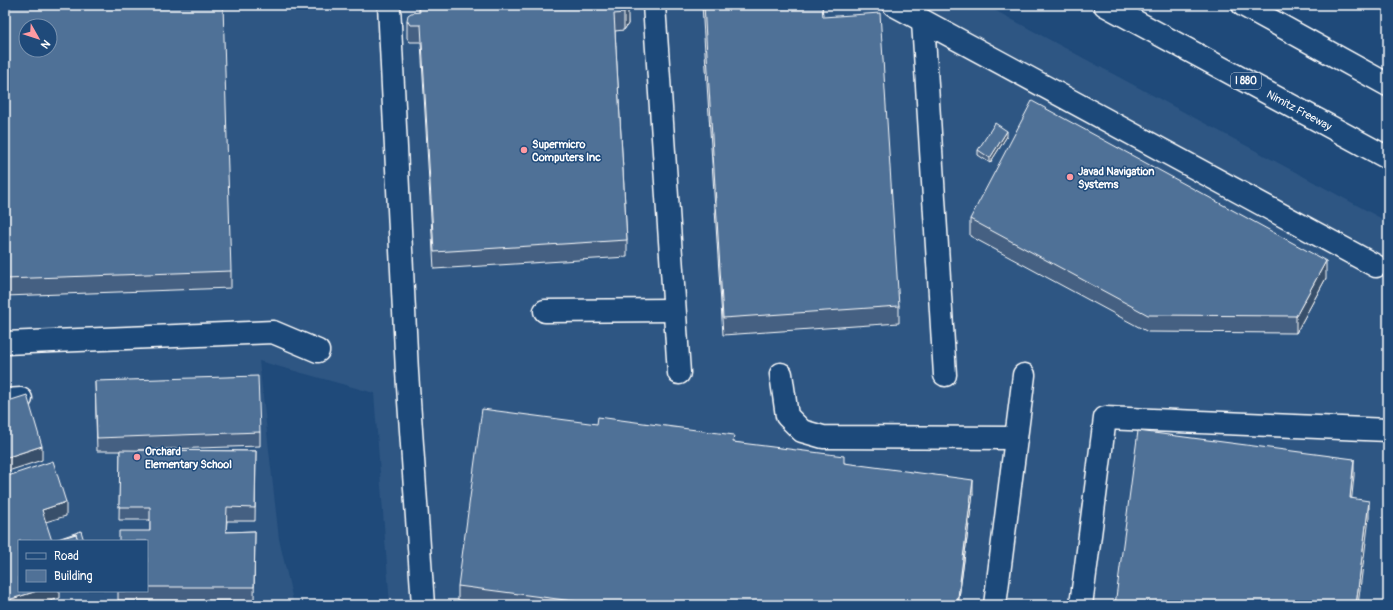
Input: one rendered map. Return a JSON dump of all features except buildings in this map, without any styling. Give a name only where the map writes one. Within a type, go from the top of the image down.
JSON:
[{"type":"main road","points":[[389,5],[407,372],[423,605]]},
{"type":"main road","points":[[654,5],[679,373]]},
{"type":"main road","points":[[894,5],[1376,266]]},
{"type":"main road","name":"Nimitz Freeway","points":[[1105,5],[1388,158]]},
{"type":"main road","points":[[1242,5],[1388,85]]},
{"type":"main road","points":[[923,21],[945,375]]},
{"type":"main road","points":[[545,311],[674,310]]},
{"type":"main road","points":[[5,342],[273,332],[318,351]]},
{"type":"main road","points":[[781,374],[787,416],[802,431],[823,437],[1016,438]]},
{"type":"main road","points":[[995,605],[1024,375]]},
{"type":"main road","points":[[1081,605],[1105,418],[1388,430]]},
{"type":"shaded area","points":[[5,5],[985,5],[1388,222],[1388,605],[390,605],[374,393],[259,361],[279,539],[294,605],[5,605]]},
{"type":"place","name":"Supermicro Computers Inc","points":[[524,150]]},
{"type":"place","name":"Javad Navigation Systems","points":[[1070,177]]},
{"type":"place","name":"Orchard Elementary School","points":[[137,457]]}]
